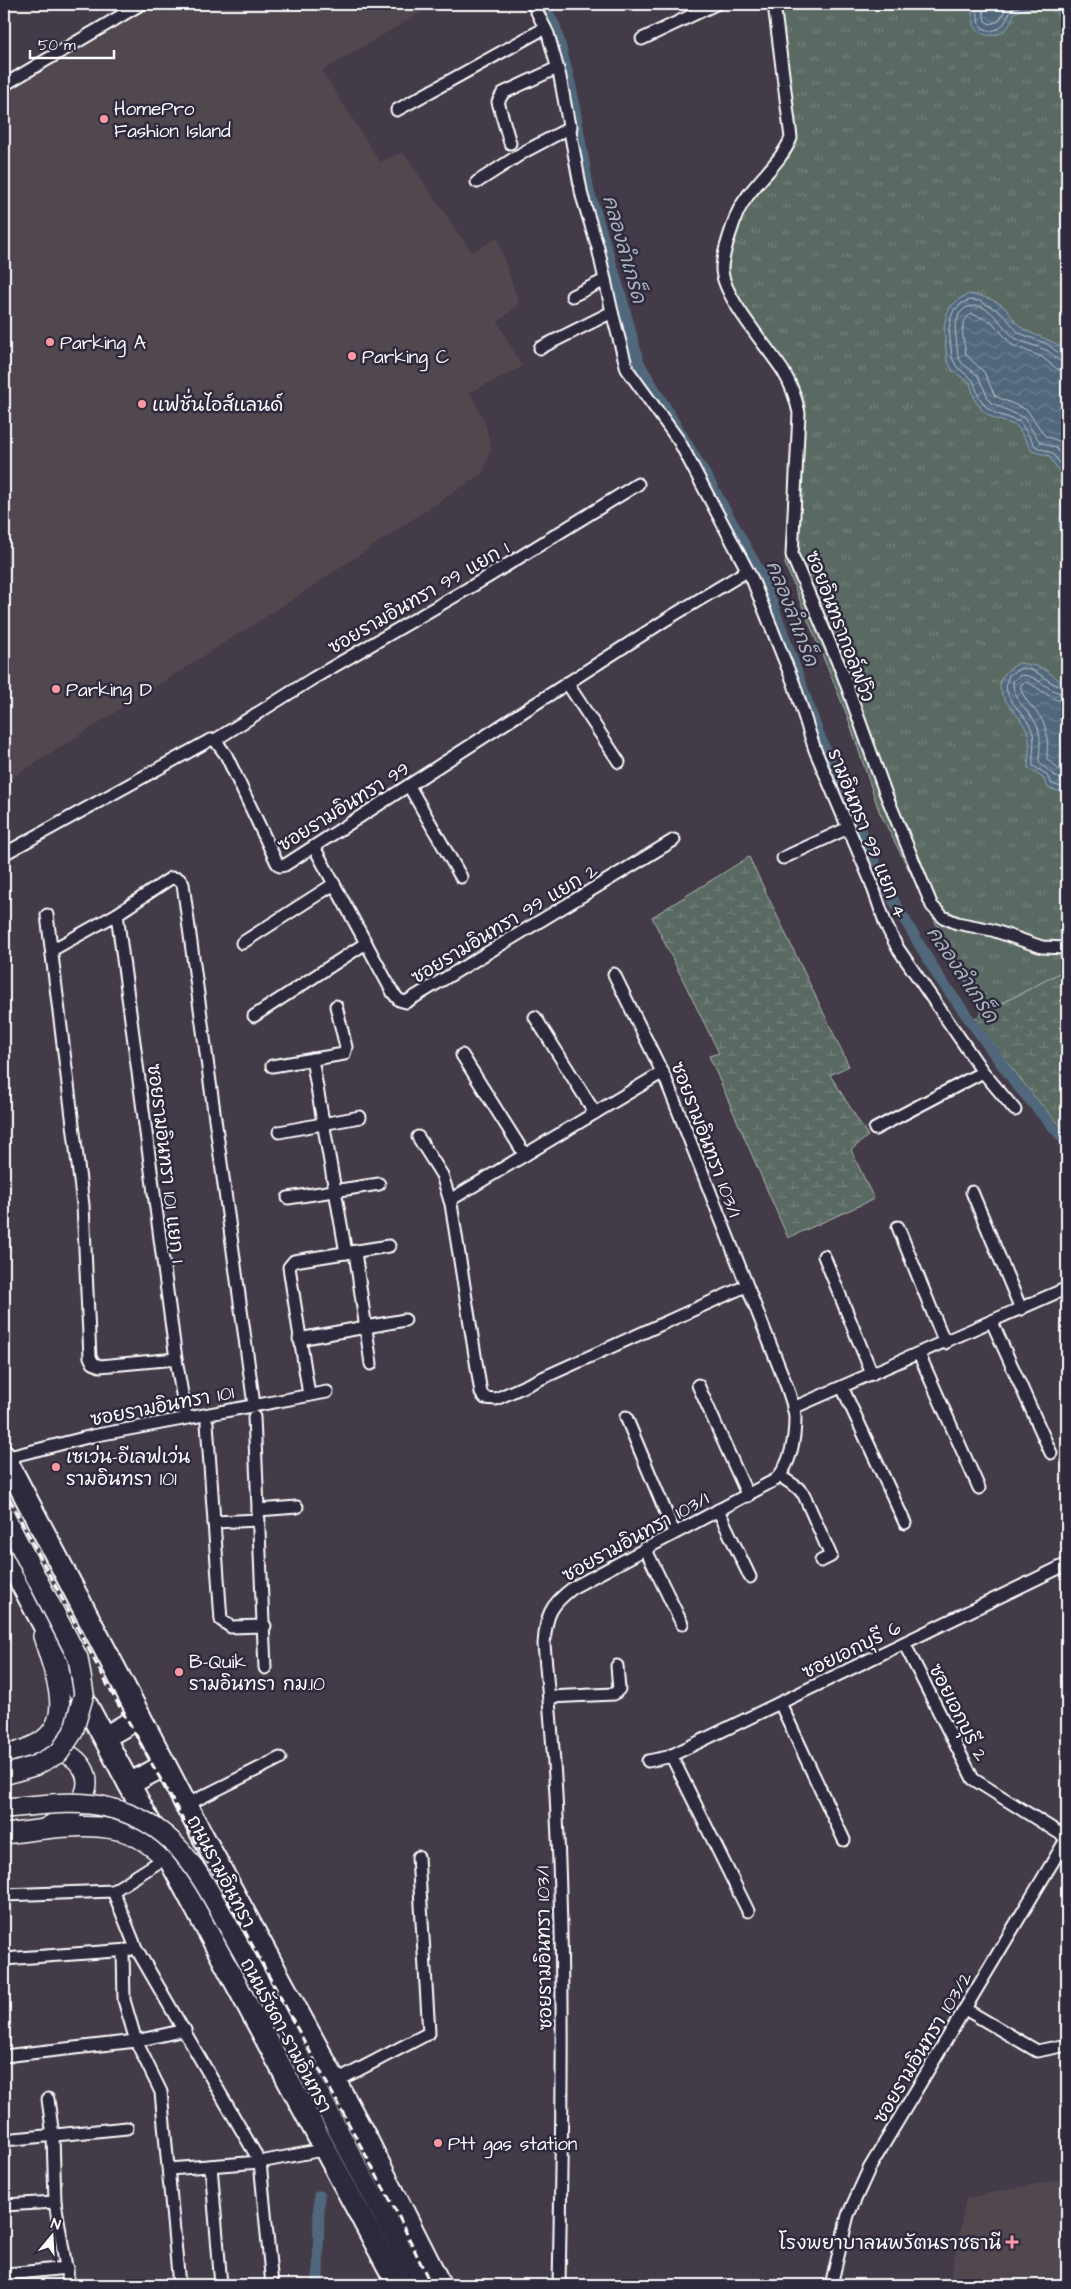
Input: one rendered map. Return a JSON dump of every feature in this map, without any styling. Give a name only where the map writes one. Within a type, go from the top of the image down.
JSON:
[{"type":"highway","name":"ถนนรามอินทรา","points":[[4,1457],[186,1805],[368,2142],[440,2285]]},
{"type":"highway","points":[[4,1551],[105,1737],[169,1862],[327,2149],[398,2285]]},
{"type":"highway","points":[[105,1737],[140,1717]]},
{"type":"highway","points":[[129,1784],[165,1765]]},
{"type":"highway","points":[[188,1895],[191,1888],[201,1882],[211,1881],[229,1885]]},
{"type":"main road","points":[[4,1515],[78,1658],[84,1694],[73,1732],[59,1752],[34,1766],[4,1775]]},
{"type":"main road","points":[[4,1755],[36,1746],[48,1737],[57,1725],[60,1692],[36,1611]]},
{"type":"main road","points":[[36,1746],[55,1748],[67,1753],[78,1760],[87,1775],[87,1791],[74,1809],[43,1830]]},
{"type":"main road","name":"ถนนรัชดา-รามอินทรา","points":[[4,1808],[60,1805],[105,1806],[144,1820],[175,1842],[198,1871],[284,2028],[420,2285]]},
{"type":"main road","points":[[4,1834],[89,1827],[120,1831],[134,1835],[169,1862]]},
{"type":"street","points":[[4,85],[141,4]]},
{"type":"street","name":"รามอินทรา 99 แยก 4","points":[[533,4],[545,28],[557,68],[571,127],[582,196],[628,368],[679,441],[747,571],[769,619],[794,684],[815,750],[870,879],[881,913],[897,947],[983,1072],[1015,1110]]},
{"type":"street","points":[[642,39],[716,4]]},
{"type":"street","name":"ซอยอินทรากอล์ฟวิว","points":[[774,4],[791,138],[784,153],[766,172],[736,217],[722,267],[723,281],[728,290],[784,372],[797,399],[799,413],[792,555],[842,672],[885,792],[932,906],[943,917],[957,923],[992,930],[1042,947],[1067,948]]},
{"type":"street","points":[[396,110],[545,28]]},
{"type":"street","points":[[510,143],[498,102],[499,97],[503,93],[557,68]]},
{"type":"street","points":[[477,182],[524,152],[571,127]]},
{"type":"street","points":[[572,296],[605,280]]},
{"type":"street","points":[[540,348],[612,312]]},
{"type":"street","name":"ซอยรามอินทรา 99 แยก 1","points":[[215,740],[328,670],[486,578],[638,484]]},
{"type":"street","name":"ซอยรามอินทรา 99","points":[[215,740],[226,755],[277,863],[280,866],[285,865],[567,683],[747,571]]},
{"type":"street","points":[[567,683],[619,762]]},
{"type":"street","points":[[4,854],[210,740],[215,740]]},
{"type":"street","points":[[409,786],[461,877]]},
{"type":"street","points":[[783,858],[848,828]]},
{"type":"street","name":"ซอยรามอินทรา 99 แยก 2","points":[[314,847],[394,994],[399,1000],[406,1002],[674,840]]},
{"type":"street","points":[[52,950],[117,914],[171,878],[179,879],[183,884],[254,1411],[265,1626],[265,1668]]},
{"type":"street","points":[[242,943],[334,884]]},
{"type":"street","name":"ซอยรามอินทรา 101 แยก 1","points":[[117,914],[176,1359],[186,1417]]},
{"type":"street","points":[[47,915],[83,1205],[90,1357],[93,1363],[100,1366],[176,1359]]},
{"type":"street","points":[[254,1016],[366,943]]},
{"type":"street","name":"ซอยรามอินทรา 103/1","points":[[559,2285],[562,2056],[560,1940],[557,1818],[545,1637],[546,1624],[554,1603],[574,1587],[674,1532],[748,1496],[780,1476],[790,1455],[796,1416],[663,1072],[614,974]]},
{"type":"street","points":[[272,1066],[344,1054],[346,1051],[336,1006]]},
{"type":"street","points":[[536,1017],[595,1113]]},
{"type":"street","points":[[462,1055],[524,1155]]},
{"type":"street","points":[[312,1059],[335,1190],[351,1252],[372,1364]]},
{"type":"street","points":[[450,1200],[663,1072]]},
{"type":"street","points":[[875,1129],[983,1072]]},
{"type":"street","points":[[279,1132],[360,1117]]},
{"type":"street","points":[[418,1137],[442,1175],[450,1200],[481,1393],[490,1400],[522,1388],[746,1286]]},
{"type":"street","points":[[288,1198],[379,1184]]},
{"type":"street","points":[[972,1192],[1021,1309]]},
{"type":"street","points":[[898,1227],[945,1342]]},
{"type":"street","points":[[309,1395],[289,1267],[294,1261],[389,1246]]},
{"type":"street","points":[[824,1256],[872,1374]]},
{"type":"street","points":[[793,1408],[1067,1289]]},
{"type":"street","points":[[299,1339],[405,1320]]},
{"type":"street","points":[[992,1322],[1051,1452]]},
{"type":"street","points":[[919,1354],[979,1488]]},
{"type":"street","points":[[698,1384],[748,1496]]},
{"type":"street","points":[[842,1387],[905,1523]]},
{"type":"street","name":"ซอยรามอินทรา 101","points":[[4,1457],[83,1438],[186,1417],[254,1411],[309,1395],[328,1392]]},
{"type":"street","points":[[626,1417],[674,1532]]},
{"type":"street","points":[[207,1423],[221,1620],[231,1627],[265,1626]]},
{"type":"street","points":[[780,1476],[798,1488],[811,1509],[831,1556],[821,1561]]},
{"type":"street","points":[[214,1522],[297,1508]]},
{"type":"street","points":[[718,1510],[750,1577]]},
{"type":"street","points":[[645,1548],[682,1624]]},
{"type":"street","name":"ซอยเอกบุรี 6","points":[[648,1761],[671,1755],[1067,1564]]},
{"type":"street","name":"ซอยเอกบุรี 2","points":[[904,1643],[973,1779],[1067,1838]]},
{"type":"street","points":[[549,1697],[614,1694],[619,1689],[617,1666]]},
{"type":"street","points":[[780,1703],[844,1840]]},
{"type":"street","points":[[671,1755],[748,1911]]},
{"type":"street","points":[[186,1805],[280,1758]]},
{"type":"street","name":"ซอยรามอินทรา 103/2","points":[[831,2285],[842,2232],[856,2194],[869,2169],[1067,1838]]},
{"type":"street","points":[[335,2082],[430,2033],[418,1857]]},
{"type":"street","points":[[4,1895],[113,1891],[169,1862]]},
{"type":"street","points":[[113,1891],[136,1948],[260,2162],[272,2285]]},
{"type":"street","points":[[4,1959],[124,1951],[136,1948]]},
{"type":"street","points":[[124,1951],[124,2000],[136,2041],[161,2092],[178,2285]]},
{"type":"street","points":[[965,2009],[1036,2051],[1067,2045]]},
{"type":"street","points":[[4,2056],[136,2041],[185,2030]]},
{"type":"street","points":[[48,2099],[55,2202],[69,2285]]},
{"type":"street","points":[[4,2140],[127,2128]]},
{"type":"street","points":[[169,2169],[260,2162],[327,2149]]},
{"type":"street","points":[[211,2166],[221,2285]]},
{"type":"street","points":[[4,2205],[55,2202]]},
{"type":"street","points":[[8,2274],[67,2268]]},
{"type":"shaded area","points":[[147,4],[435,4],[322,71],[380,162],[403,152],[472,253],[497,237],[519,304],[498,322],[522,367],[470,392],[485,422],[491,447],[484,472],[281,607],[4,783],[4,88]]},
{"type":"shaded area","name":"โรงพยาบาลนพรัตนราชธานี","points":[[1067,2178],[1067,2285],[949,2285],[966,2198]]},
{"type":"green space","points":[[780,4],[1067,4],[1067,969],[982,1014],[879,811],[847,715],[785,564],[805,419],[805,403],[797,382],[729,286],[730,259],[743,214],[758,188],[788,159],[793,149],[797,131]]},
{"type":"green space","points":[[749,857],[849,1066],[830,1075],[868,1136],[851,1150],[874,1199],[788,1238],[709,1056],[719,1053],[652,917]]},
{"type":"green space","points":[[1067,969],[1067,1133],[1033,1095],[973,1019]]},
{"type":"water","points":[[971,4],[1067,4],[1067,27],[1051,8],[1032,8],[1014,13],[1007,28],[999,34],[989,35],[980,32],[974,24]]},
{"type":"water","points":[[969,294],[984,297],[998,303],[1006,309],[1014,321],[1021,327],[1058,345],[1067,356],[1067,548],[1059,526],[1064,491],[1061,474],[1049,456],[1032,451],[1017,426],[993,418],[982,410],[975,400],[970,383],[953,371],[947,360],[944,328],[946,316],[950,307],[959,299]]},
{"type":"water","points":[[1019,663],[1040,668],[1060,681],[1067,683],[1067,794],[1048,788],[1043,778],[1028,768],[1028,733],[1009,706],[1000,689],[1001,680],[1007,672]]},
{"type":"waterway","name":"คลองลำเกร็ด","points":[[543,4],[555,26],[571,87],[589,192],[620,292],[639,363],[709,481],[764,580],[819,735],[885,886],[938,976],[1017,1085],[1067,1143]]},
{"type":"waterway","points":[[318,2285],[319,2196]]},
{"type":"railway","points":[[4,1488],[109,1688],[208,1863],[398,2215],[431,2285]]},
{"type":"place","name":"HomePro Fashion Island","points":[[104,119]]},
{"type":"place","name":"Parking A","points":[[50,342]]},
{"type":"place","name":"Parking C","points":[[352,356]]},
{"type":"place","name":"แฟชั่นไอส์แลนด์","points":[[142,404]]},
{"type":"place","name":"Parking D","points":[[56,689]]},
{"type":"place","name":"เซเว่น-อีเลฟเว่น รามอินทรา 101","points":[[56,1467]]},
{"type":"place","name":"B-Quik รามอินทรา กม.10","points":[[179,1672]]},
{"type":"place","name":"Ptt gas station","points":[[438,2143]]},
{"type":"place","name":"โรงพยาบาลนพรัตนราชธานี","points":[[1012,2242]]}]
